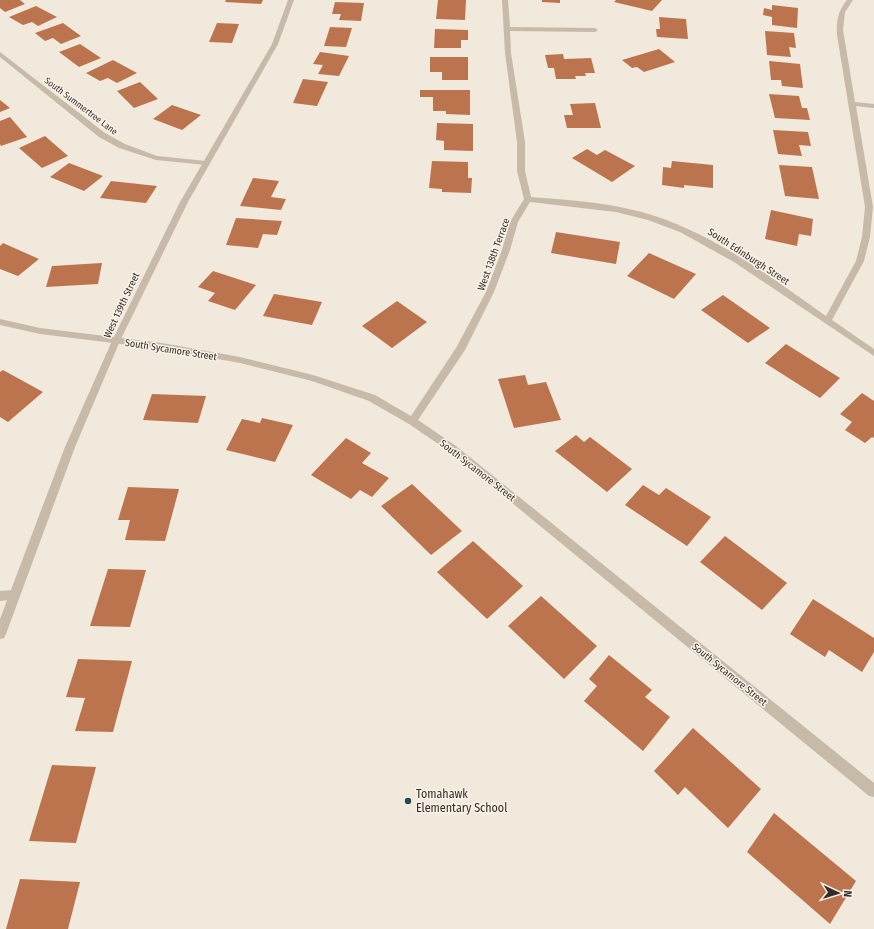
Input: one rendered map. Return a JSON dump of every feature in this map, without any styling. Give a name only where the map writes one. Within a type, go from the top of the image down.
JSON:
[{"type":"street","name":"West 139th Street","points":[[0,634],[70,447],[116,341],[162,246],[206,163],[275,44],[291,0]]},
{"type":"street","points":[[505,0],[506,29],[521,142],[521,171],[528,198]]},
{"type":"street","points":[[827,321],[860,261],[866,237],[869,206],[840,35],[839,19],[843,8],[850,0]]},
{"type":"street","points":[[506,29],[595,30]]},
{"type":"street","name":"South Summertree Lane","points":[[0,54],[102,135],[122,146],[156,158],[206,163]]},
{"type":"street","points":[[852,104],[874,106]]},
{"type":"street","name":"South Edinburgh Street","points":[[528,198],[588,204],[629,212],[668,223],[699,237],[730,255],[874,353]]},
{"type":"street","name":"West 138th Terrace","points":[[412,421],[460,350],[490,292],[506,250],[514,222],[528,198]]},
{"type":"street","name":"South Sycamore Street","points":[[0,322],[40,331],[162,346],[240,360],[313,378],[372,398],[412,421],[453,449],[874,791]]},
{"type":"street","points":[[0,596],[14,595]]},
{"type":"building","points":[[0,0],[20,0],[25,4],[5,12],[0,8]]},
{"type":"building","points":[[226,0],[263,0],[261,4],[225,2]]},
{"type":"building","points":[[438,0],[466,0],[465,20],[436,19]]},
{"type":"building","points":[[542,0],[560,0],[560,3],[542,2]]},
{"type":"building","points":[[616,0],[662,0],[652,11],[614,2]]},
{"type":"building","points":[[335,2],[364,3],[361,21],[339,20],[341,14],[332,14]]},
{"type":"building","points":[[772,5],[798,8],[797,28],[772,25],[772,17],[763,15],[764,8],[772,10]]},
{"type":"building","points":[[36,6],[57,17],[38,26],[32,22],[23,25],[9,17]]},
{"type":"building","points":[[659,17],[686,19],[688,39],[657,37],[656,29],[660,29]]},
{"type":"building","points":[[63,23],[81,36],[61,44],[53,38],[45,41],[35,33]]},
{"type":"building","points":[[217,23],[239,24],[232,43],[209,42]]},
{"type":"building","points":[[330,27],[352,28],[346,47],[324,46]]},
{"type":"building","points":[[435,29],[468,30],[468,40],[461,40],[461,48],[434,48]]},
{"type":"building","points":[[765,31],[794,33],[796,48],[789,47],[791,57],[767,55]]},
{"type":"building","points":[[80,44],[101,58],[79,67],[59,52]]},
{"type":"building","points":[[659,49],[675,62],[644,72],[637,67],[632,68],[622,60]]},
{"type":"building","points":[[320,52],[349,56],[339,76],[318,74],[323,65],[313,64]]},
{"type":"building","points":[[563,54],[564,59],[591,58],[595,73],[585,73],[586,76],[575,76],[576,79],[556,79],[554,68],[548,68],[545,55]]},
{"type":"building","points":[[430,57],[468,57],[468,80],[442,80],[442,72],[430,72]]},
{"type":"building","points":[[113,60],[137,73],[117,83],[108,78],[100,81],[86,73]]},
{"type":"building","points":[[769,61],[800,64],[803,88],[782,86],[781,80],[771,80]]},
{"type":"building","points":[[303,79],[328,82],[317,106],[293,103]]},
{"type":"building","points":[[140,82],[158,99],[134,108],[117,91]]},
{"type":"building","points":[[420,90],[470,90],[470,115],[446,114],[446,111],[433,111],[433,97],[420,97]]},
{"type":"building","points":[[769,94],[799,96],[802,108],[807,108],[810,120],[775,118]]},
{"type":"building","points":[[0,100],[10,108],[0,112]]},
{"type":"building","points":[[595,103],[601,128],[567,128],[564,115],[573,115],[570,104]]},
{"type":"building","points":[[172,105],[201,115],[182,130],[153,119]]},
{"type":"building","points":[[10,117],[27,137],[1,146],[0,121]]},
{"type":"building","points":[[437,123],[473,124],[473,151],[444,150],[444,141],[436,140]]},
{"type":"building","points":[[773,130],[808,132],[811,146],[799,145],[802,156],[778,154]]},
{"type":"building","points":[[45,136],[68,156],[42,168],[19,148]]},
{"type":"building","points":[[587,149],[597,155],[605,150],[635,166],[612,182],[572,158]]},
{"type":"building","points":[[432,161],[468,162],[468,178],[472,178],[471,193],[442,192],[442,189],[429,188]]},
{"type":"building","points":[[672,161],[713,165],[713,188],[684,185],[684,188],[662,185],[663,167],[671,168]]},
{"type":"building","points":[[69,163],[103,176],[84,191],[50,177]]},
{"type":"building","points":[[779,165],[812,167],[819,199],[785,196]]},
{"type":"building","points":[[253,178],[279,181],[271,197],[286,199],[281,210],[240,206]]},
{"type":"building","points":[[111,181],[157,186],[146,203],[100,198]]},
{"type":"building","points":[[771,210],[813,219],[811,236],[799,234],[797,246],[765,239]]},
{"type":"building","points":[[236,218],[282,221],[277,235],[263,234],[258,248],[226,245]]},
{"type":"building","points":[[556,232],[620,242],[616,264],[551,253]]},
{"type":"building","points":[[3,243],[39,259],[18,276],[0,269],[0,246]]},
{"type":"building","points":[[649,253],[696,274],[674,299],[627,276]]},
{"type":"building","points":[[102,263],[98,284],[46,287],[52,266]]},
{"type":"building","points":[[213,271],[256,285],[235,310],[208,301],[215,293],[198,287]]},
{"type":"building","points":[[274,294],[322,302],[312,325],[263,316]]},
{"type":"building","points":[[723,295],[770,328],[748,343],[701,310]]},
{"type":"building","points":[[397,301],[427,322],[392,348],[362,326]]},
{"type":"building","points":[[786,344],[840,378],[820,398],[765,363]]},
{"type":"building","points":[[3,370],[43,392],[8,422],[0,417],[0,372]]},
{"type":"building","points":[[525,375],[528,385],[546,382],[561,420],[514,428],[498,379]]},
{"type":"building","points":[[862,393],[874,401],[874,438],[872,437],[865,443],[845,430],[852,422],[840,414]]},
{"type":"building","points":[[152,394],[206,396],[198,423],[143,420]]},
{"type":"building","points":[[262,418],[293,425],[275,462],[226,450],[242,419],[260,423]]},
{"type":"building","points":[[576,435],[584,442],[590,437],[632,469],[607,492],[555,451]]},
{"type":"building","points":[[346,438],[371,453],[362,463],[389,478],[372,497],[360,490],[351,499],[311,475]]},
{"type":"building","points":[[412,484],[462,531],[431,555],[381,506]]},
{"type":"building","points":[[643,485],[659,495],[666,488],[711,517],[687,546],[625,505]]},
{"type":"building","points":[[128,487],[179,489],[165,541],[125,540],[130,520],[118,520]]},
{"type":"building","points":[[725,536],[787,583],[762,610],[700,562]]},
{"type":"building","points":[[473,541],[523,586],[487,619],[437,572]]},
{"type":"building","points":[[108,569],[146,570],[130,627],[90,626]]},
{"type":"building","points":[[541,596],[597,646],[564,679],[508,626]]},
{"type":"building","points":[[813,599],[874,638],[874,652],[862,672],[829,650],[825,657],[790,634]]},
{"type":"building","points":[[609,655],[652,690],[645,697],[670,717],[643,751],[584,701],[597,686],[589,679]]},
{"type":"building","points":[[78,659],[132,661],[113,732],[75,731],[85,698],[66,697]]},
{"type":"building","points":[[693,728],[761,789],[728,828],[685,787],[678,795],[654,771]]},
{"type":"building","points":[[52,765],[96,767],[76,843],[29,841]]},
{"type":"building","points":[[774,813],[856,881],[830,924],[747,852]]},
{"type":"building","points":[[20,879],[80,882],[68,929],[6,929]]},
{"type":"place","name":"Tomahawk Elementary School","points":[[408,801]]}]
